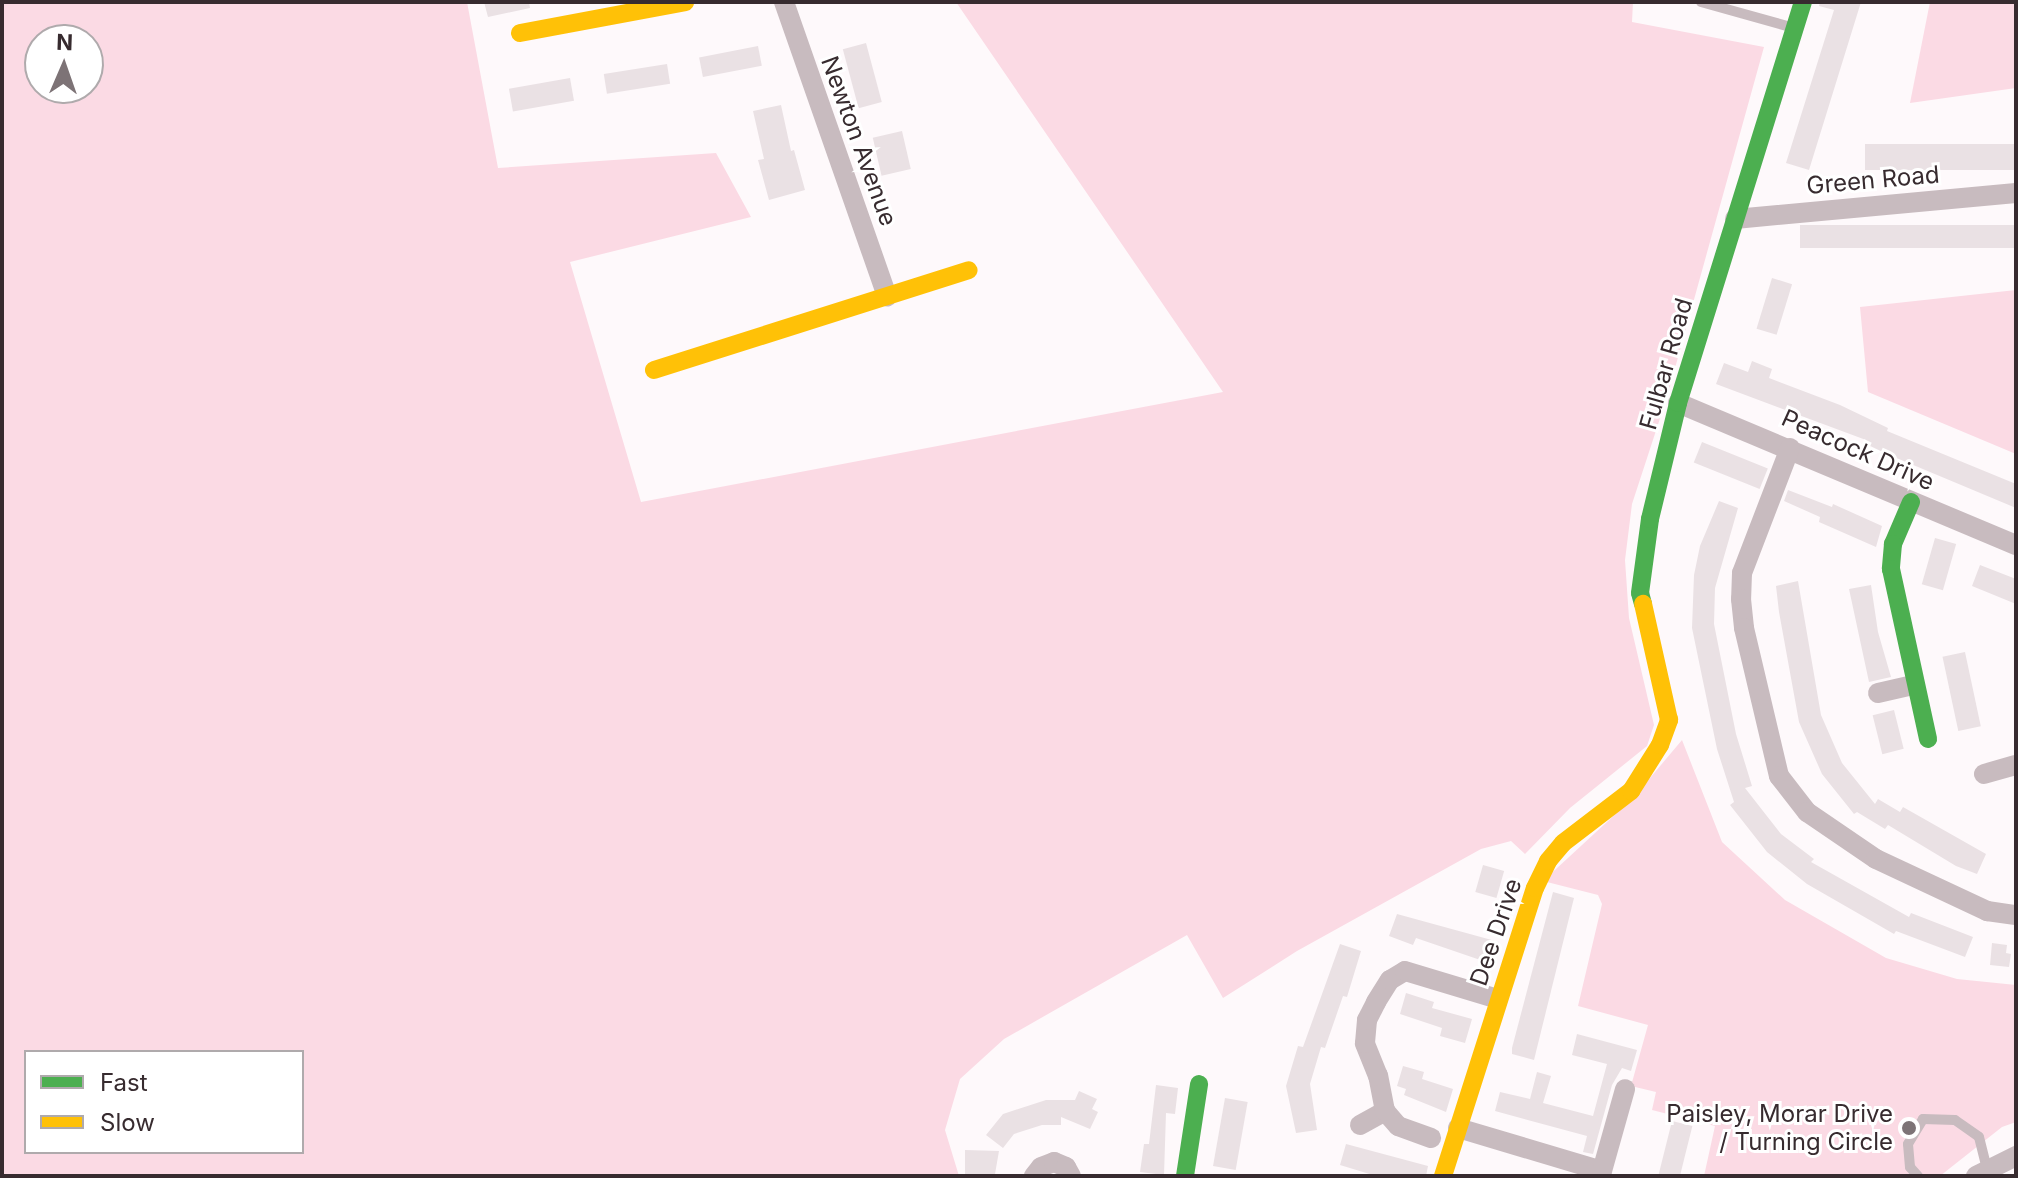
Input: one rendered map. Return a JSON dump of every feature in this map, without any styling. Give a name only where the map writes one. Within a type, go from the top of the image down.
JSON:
[{"type":"street","points":[[520,33],[685,2]]},
{"type":"street","name":"Newton Avenue","points":[[784,2],[887,296]]},
{"type":"street","name":"Fulbar Road","points":[[1660,745],[1669,720],[1640,593],[1650,519],[1678,403],[1803,2]]},
{"type":"street","name":"Green Road","points":[[1735,219],[2016,193]]},
{"type":"street","points":[[654,370],[969,270]]},
{"type":"street","name":"Peacock Drive","points":[[1678,403],[2016,545]]},
{"type":"street","points":[[1790,448],[1742,573],[1744,628],[1779,776],[1807,812],[1876,859],[1987,911],[2016,915]]},
{"type":"street","points":[[1911,502],[1891,556],[1914,685],[1928,739]]},
{"type":"street","points":[[1878,693],[1914,685]]},
{"type":"street","name":"Dee Drive","points":[[1443,1176],[1535,888],[1548,861],[1563,843],[1631,791],[1660,745]]},
{"type":"street","points":[[1984,774],[2016,765]]},
{"type":"street","points":[[1431,1138],[1398,1126],[1385,1111],[1378,1076],[1367,1053],[1365,1030],[1390,980],[1405,971],[1498,999]]},
{"type":"street","points":[[1185,1176],[1199,1084]]},
{"type":"street","points":[[1458,1128],[1602,1171],[1625,1089]]},
{"type":"street","points":[[1360,1125],[1385,1111]]},
{"type":"street","points":[[1981,1172],[2016,1156]]},
{"type":"street","points":[[1034,1176],[1041,1167],[1054,1162],[1066,1167],[1071,1176]]},
{"type":"lane","points":[[1701,2],[1796,28]]},
{"type":"lane","points":[[1918,1176],[1910,1167],[1908,1144],[1923,1119],[1955,1120],[1979,1137],[1981,1172]]},
{"type":"shaded area","points":[[2,2],[467,2],[498,168],[716,153],[751,217],[570,262],[641,502],[1223,392],[956,2],[1633,2],[1632,22],[1764,47],[1667,397],[1632,504],[1625,560],[1629,618],[1654,725],[1647,746],[1570,808],[1525,854],[1511,841],[1481,849],[1297,951],[1223,998],[1187,935],[1004,1039],[960,1079],[945,1130],[959,1176],[2,1176]]},
{"type":"shaded area","points":[[1930,2],[2016,2],[2016,88],[1910,103]]},
{"type":"shaded area","points":[[2016,290],[2016,454],[1868,392],[1860,307]]},
{"type":"shaded area","points":[[1682,740],[1722,842],[1785,900],[1886,958],[1957,979],[2016,985],[2016,1122],[2002,1127],[1940,1176],[1704,1176],[1715,1126],[1652,1110],[1656,1092],[1631,1086],[1648,1025],[1578,1006],[1602,904],[1598,895],[1543,881],[1634,797]]},
{"type":"building","points":[[484,2],[529,2],[530,8],[488,17]]},
{"type":"building","points":[[1820,2],[1861,2],[1809,170],[1786,163],[1834,10],[1819,6]]},
{"type":"building","points":[[866,43],[882,102],[859,108],[843,49]]},
{"type":"building","points":[[758,46],[762,66],[703,77],[699,57]]},
{"type":"building","points":[[667,64],[670,84],[607,94],[604,74]]},
{"type":"building","points":[[570,78],[574,101],[513,111],[509,89]]},
{"type":"building","points":[[781,105],[791,151],[794,150],[805,190],[769,200],[758,160],[764,159],[753,111]]},
{"type":"building","points":[[902,131],[911,169],[882,176],[873,138]]},
{"type":"building","points":[[1865,144],[2016,144],[2016,170],[1865,170]]},
{"type":"building","points":[[1800,225],[2016,225],[2016,248],[1800,248]]},
{"type":"building","points":[[1772,278],[1792,284],[1777,335],[1757,329]]},
{"type":"building","points":[[1752,361],[1772,369],[1769,378],[1840,405],[1888,428],[1887,431],[2016,484],[2016,508],[1887,454],[1864,443],[1866,440],[1716,384],[1724,363],[1748,372]]},
{"type":"building","points":[[1702,442],[1768,469],[1760,489],[1694,462]]},
{"type":"building","points":[[1788,490],[1832,507],[1833,504],[1882,526],[1876,547],[1819,522],[1820,517],[1784,501]]},
{"type":"building","points":[[1719,501],[1738,508],[1715,588],[1714,624],[1736,734],[1752,786],[1745,788],[1781,834],[1814,859],[1811,862],[1909,917],[1911,913],[1973,937],[1965,957],[1896,931],[1894,934],[1807,884],[1767,852],[1730,805],[1734,802],[1717,749],[1692,628],[1694,575],[1700,546]]},
{"type":"building","points":[[1935,538],[1956,544],[1943,590],[1922,584]]},
{"type":"building","points":[[1980,565],[2016,579],[2016,604],[1972,586]]},
{"type":"building","points":[[1798,581],[1821,715],[1842,763],[1875,804],[1878,799],[1900,812],[1903,807],[1986,854],[1977,874],[1956,866],[1888,825],[1885,829],[1857,812],[1854,814],[1822,774],[1799,722],[1779,612],[1776,586]]},
{"type":"building","points":[[1871,585],[1878,632],[1891,677],[1869,682],[1849,589]]},
{"type":"building","points":[[1965,652],[1981,726],[1958,731],[1943,657]]},
{"type":"building","points":[[1894,710],[1904,749],[1882,754],[1873,715]]},
{"type":"building","points":[[1483,865],[1504,871],[1496,898],[1475,892]]},
{"type":"building","points":[[1553,892],[1574,898],[1534,1060],[1512,1054],[1512,1048]]},
{"type":"building","points":[[1397,914],[1499,942],[1492,964],[1416,938],[1413,945],[1389,936]]},
{"type":"building","points":[[1992,943],[2007,945],[2006,953],[2011,954],[2009,967],[1990,965]]},
{"type":"building","points":[[1340,944],[1361,951],[1347,997],[1343,996],[1325,1048],[1321,1047],[1310,1084],[1317,1130],[1296,1133],[1286,1086],[1298,1046],[1303,1047]]},
{"type":"building","points":[[1406,993],[1434,1002],[1432,1008],[1472,1019],[1465,1043],[1440,1036],[1442,1028],[1400,1014]]},
{"type":"building","points":[[1577,1034],[1637,1050],[1631,1071],[1622,1068],[1612,1085],[1593,1154],[1583,1152],[1587,1136],[1495,1111],[1500,1092],[1530,1099],[1537,1072],[1551,1076],[1543,1103],[1593,1116],[1607,1064],[1572,1055]]},
{"type":"building","points":[[1403,1066],[1424,1072],[1422,1079],[1453,1089],[1446,1112],[1404,1095],[1406,1089],[1397,1086]]},
{"type":"building","points":[[1156,1085],[1178,1088],[1175,1114],[1166,1113],[1164,1175],[1140,1172],[1144,1144],[1149,1144]]},
{"type":"building","points":[[1079,1091],[1097,1099],[1092,1109],[1098,1112],[1090,1129],[1061,1117],[1061,1125],[1042,1125],[1014,1134],[1003,1148],[986,1135],[1003,1114],[1046,1100],[1075,1100]]},
{"type":"building","points":[[1225,1098],[1248,1102],[1236,1170],[1213,1166]]},
{"type":"building","points":[[1672,1121],[1692,1126],[1680,1176],[1658,1176]]},
{"type":"building","points":[[1346,1144],[1428,1166],[1426,1176],[1376,1176],[1340,1165]]},
{"type":"building","points":[[965,1150],[999,1151],[995,1174],[965,1174]]},
{"type":"traffic: fast","points":[[1643,604],[1640,593],[1650,519],[1678,403],[1803,2]]},
{"type":"traffic: fast","points":[[1911,502],[1893,544],[1891,569],[1928,739]]},
{"type":"traffic: fast","points":[[1185,1176],[1199,1084]]},
{"type":"traffic: slow","points":[[520,33],[685,2]]},
{"type":"traffic: slow","points":[[654,370],[969,270]]},
{"type":"traffic: slow","points":[[1443,1176],[1535,888],[1548,861],[1563,843],[1631,791],[1660,745],[1669,720],[1643,604]]},
{"type":"place","name":"Paisley, Morar Drive / Turning Circle","points":[[1909,1128]]}]
